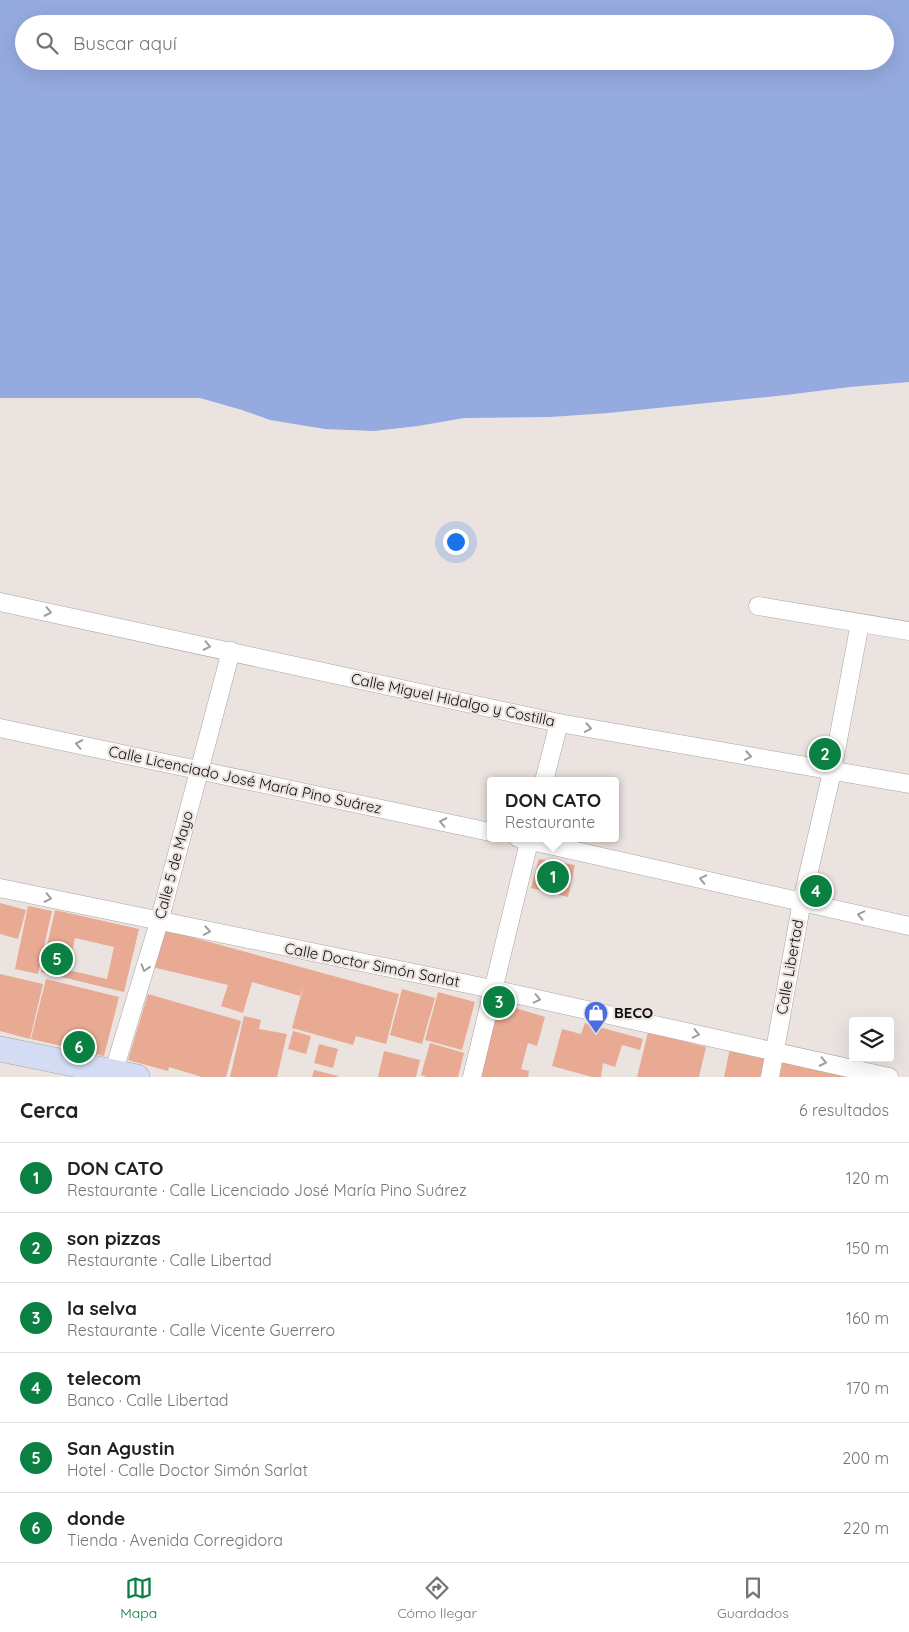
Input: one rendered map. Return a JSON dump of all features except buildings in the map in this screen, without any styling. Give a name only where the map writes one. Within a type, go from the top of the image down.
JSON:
[{"type":"main road","points":[[0,1049],[121,1075]]},
{"type":"street","name":"Calle Miguel Hidalgo y Costilla","points":[[0,602],[559,723],[909,784]]},
{"type":"street","points":[[758,606],[909,631]]},
{"type":"street","name":"Calle Libertad","points":[[770,1077],[802,901],[832,772],[860,623]]},
{"type":"street","name":"Calle 5 de Mayo","points":[[121,1075],[159,922],[231,651]]},
{"type":"street","points":[[545,777],[559,723]]},
{"type":"street","name":"Calle Licenciado José María Pino Suárez","points":[[0,728],[487,831]]},
{"type":"street","points":[[472,1077],[525,842]]},
{"type":"street","points":[[539,842],[909,926]]},
{"type":"street","name":"Calle Doctor Simón Sarlat","points":[[0,888],[492,989],[889,1077]]},
{"type":"water","points":[[0,0],[909,0],[909,382],[608,413],[550,417],[464,418],[374,431],[325,429],[270,420],[200,398],[0,398]]},
{"type":"place","name":"son pizzas","points":[[825,754]]},
{"type":"place","name":"DON CATO","points":[[553,877]]},
{"type":"place","name":"telecom","points":[[816,891]]},
{"type":"place","name":"San Agustin","points":[[57,959]]},
{"type":"place","name":"la selva","points":[[499,1002]]},
{"type":"place","name":"BECO","points":[[596,1034]]},
{"type":"place","name":"donde","points":[[79,1047]]}]
